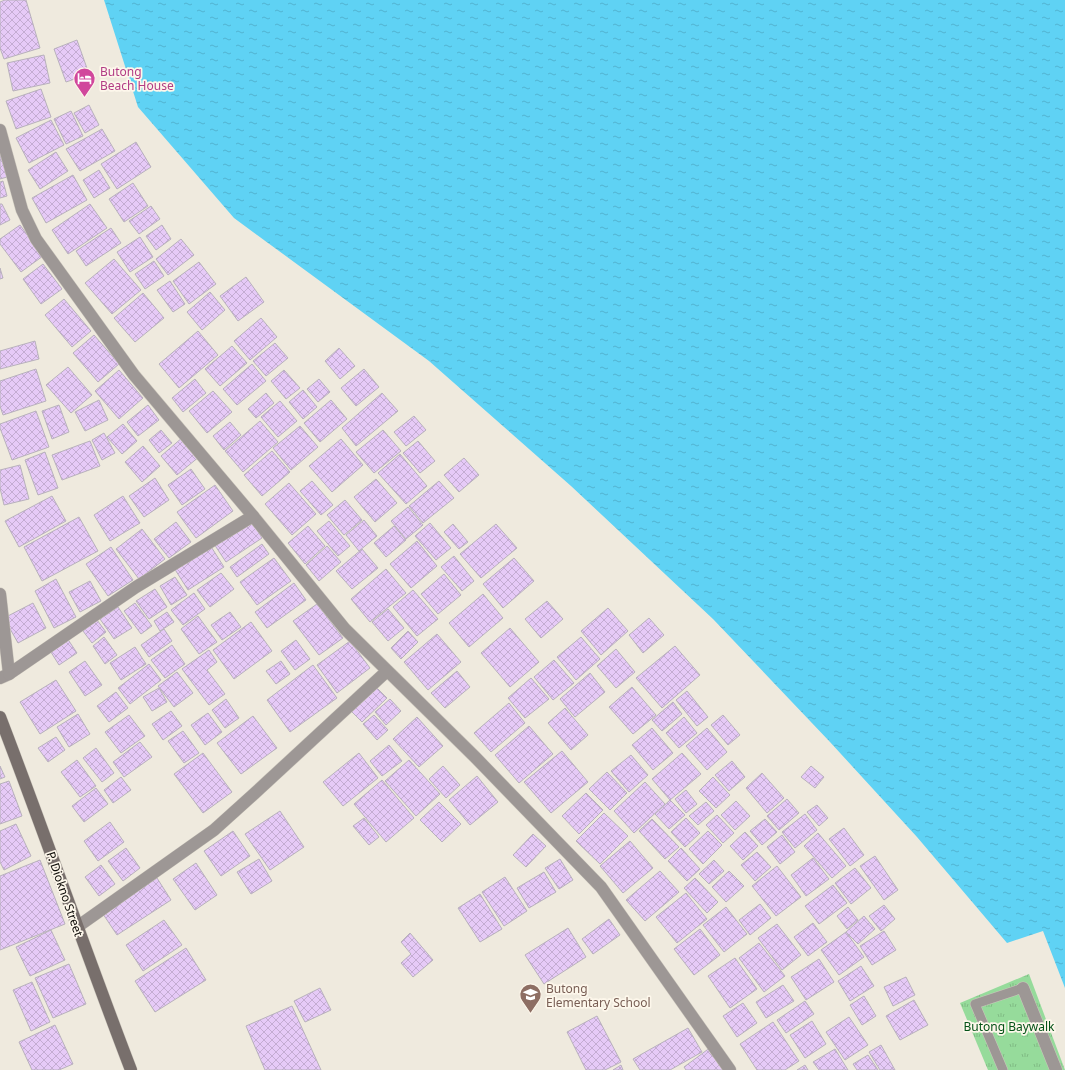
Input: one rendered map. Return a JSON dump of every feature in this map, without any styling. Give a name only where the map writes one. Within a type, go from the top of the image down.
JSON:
[{"type":"main road","name":"P. Diokno Street","points":[[0,717],[48,842],[77,927],[131,1070]]},
{"type":"street","points":[[0,130],[22,210],[36,240],[134,375],[253,516],[345,630],[475,757],[601,887],[730,1070]]},
{"type":"street","points":[[4,676],[136,587],[253,516]]},
{"type":"street","points":[[0,594],[4,676]]},
{"type":"street","points":[[77,927],[214,830],[387,671]]},
{"type":"street","points":[[1023,988],[1056,1070]]},
{"type":"lane","points":[[1003,1070],[975,1004],[1023,988]]},
{"type":"green space","name":"Butong Baywalk","points":[[1029,974],[1065,1070],[988,1070],[960,1003]]},
{"type":"water","points":[[104,0],[1065,0],[1065,988],[1043,931],[1007,943],[917,837],[830,742],[713,619],[571,486],[429,361],[234,218],[138,107]]},
{"type":"building","points":[[5,0],[26,0],[40,48],[4,59],[0,48],[0,2]]},
{"type":"building","points":[[77,40],[89,74],[66,82],[54,49]]},
{"type":"building","points":[[44,55],[50,83],[13,91],[7,63]]},
{"type":"building","points":[[41,89],[51,117],[16,129],[6,101]]},
{"type":"building","points":[[89,105],[99,125],[85,133],[74,113]]},
{"type":"building","points":[[71,111],[83,136],[66,144],[54,119]]},
{"type":"building","points":[[51,120],[64,145],[29,163],[16,138]]},
{"type":"building","points":[[102,129],[115,151],[80,171],[66,149]]},
{"type":"building","points":[[136,142],[151,167],[117,189],[101,164]]},
{"type":"building","points":[[56,152],[68,171],[40,189],[28,170]]},
{"type":"building","points":[[0,154],[7,177],[0,179]]},
{"type":"building","points":[[99,170],[110,188],[94,198],[83,180]]},
{"type":"building","points":[[73,175],[87,200],[46,223],[32,198]]},
{"type":"building","points":[[3,181],[7,196],[0,198],[0,182]]},
{"type":"building","points":[[133,183],[148,206],[124,222],[109,199]]},
{"type":"building","points":[[0,204],[2,204],[10,220],[0,225]]},
{"type":"building","points":[[90,204],[107,228],[68,254],[52,230]]},
{"type":"building","points":[[151,206],[160,219],[139,234],[129,221]]},
{"type":"building","points":[[20,225],[43,256],[21,272],[0,244],[0,239]]},
{"type":"building","points":[[162,225],[171,239],[156,250],[146,236]]},
{"type":"building","points":[[111,228],[121,243],[86,266],[76,251]]},
{"type":"building","points":[[140,237],[153,257],[130,272],[117,252]]},
{"type":"building","points":[[181,239],[194,255],[168,275],[156,259]]},
{"type":"building","points":[[114,259],[141,290],[112,314],[85,283]]},
{"type":"building","points":[[154,261],[164,276],[145,289],[135,274]]},
{"type":"building","points":[[199,262],[216,284],[189,304],[173,281]]},
{"type":"building","points":[[43,264],[62,289],[41,304],[23,279]]},
{"type":"building","points":[[0,268],[3,278],[0,279]]},
{"type":"building","points":[[246,277],[264,302],[238,321],[220,296]]},
{"type":"building","points":[[170,281],[185,304],[173,312],[157,290]]},
{"type":"building","points":[[210,292],[225,310],[202,330],[187,312]]},
{"type":"building","points":[[143,293],[164,318],[135,342],[114,318]]},
{"type":"building","points":[[64,299],[91,331],[72,347],[45,315]]},
{"type":"building","points":[[261,318],[277,337],[250,360],[234,341]]},
{"type":"building","points":[[198,331],[218,355],[179,388],[159,364]]},
{"type":"building","points":[[94,335],[119,364],[98,382],[73,353]]},
{"type":"building","points":[[35,341],[39,359],[0,369],[0,351]]},
{"type":"building","points":[[275,343],[288,358],[266,376],[253,361]]},
{"type":"building","points":[[232,346],[247,363],[220,386],[205,369]]},
{"type":"building","points":[[339,348],[355,366],[340,379],[325,361]]},
{"type":"building","points":[[252,364],[266,381],[237,405],[223,389]]},
{"type":"building","points":[[68,367],[92,395],[71,413],[46,385]]},
{"type":"building","points":[[36,369],[46,401],[3,415],[0,406],[0,381]]},
{"type":"building","points":[[364,369],[379,387],[356,406],[341,388]]},
{"type":"building","points":[[119,370],[143,398],[119,419],[95,391]]},
{"type":"building","points":[[284,370],[300,388],[286,399],[271,381]]},
{"type":"building","points":[[195,379],[206,393],[183,412],[172,398]]},
{"type":"building","points":[[319,379],[330,392],[318,402],[307,389]]},
{"type":"building","points":[[303,390],[317,407],[303,419],[289,402]]},
{"type":"building","points":[[213,391],[232,412],[207,433],[189,411]]},
{"type":"building","points":[[266,393],[274,403],[256,418],[248,409]]},
{"type":"building","points":[[382,393],[398,411],[356,446],[342,428]]},
{"type":"building","points":[[99,400],[108,420],[85,431],[75,412]]},
{"type":"building","points":[[331,400],[347,419],[320,442],[304,423]]},
{"type":"building","points":[[280,401],[297,421],[278,437],[261,417]]},
{"type":"building","points":[[59,405],[69,432],[52,439],[42,411]]},
{"type":"building","points":[[148,405],[159,420],[138,436],[127,422]]},
{"type":"building","points":[[36,411],[49,447],[12,460],[0,428],[0,424]]},
{"type":"building","points":[[414,416],[426,430],[406,446],[394,432]]},
{"type":"building","points":[[260,421],[278,442],[243,472],[225,451]]},
{"type":"building","points":[[230,422],[241,435],[224,450],[213,436]]},
{"type":"building","points":[[123,424],[137,441],[122,454],[107,437]]},
{"type":"building","points":[[300,426],[318,447],[291,470],[273,448]]},
{"type":"building","points":[[161,430],[172,443],[159,453],[149,440]]},
{"type":"building","points":[[383,430],[401,451],[374,473],[356,452]]},
{"type":"building","points":[[104,433],[115,453],[102,460],[92,440]]},
{"type":"building","points":[[183,437],[200,456],[177,475],[161,456]]},
{"type":"building","points":[[341,439],[363,465],[332,492],[309,466]]},
{"type":"building","points":[[90,441],[100,466],[62,480],[52,455]]},
{"type":"building","points":[[418,441],[435,461],[420,473],[403,453]]},
{"type":"building","points":[[143,446],[160,466],[142,482],[125,462]]},
{"type":"building","points":[[272,451],[290,472],[262,496],[244,475]]},
{"type":"building","points":[[45,452],[58,488],[38,495],[25,460]]},
{"type":"building","points":[[400,454],[427,486],[406,504],[378,473]]},
{"type":"building","points":[[464,458],[479,475],[459,492],[444,475]]},
{"type":"building","points":[[20,465],[29,499],[4,505],[0,488],[0,470]]},
{"type":"building","points":[[191,469],[205,489],[182,505],[168,485]]},
{"type":"building","points":[[155,478],[169,500],[144,517],[129,496]]},
{"type":"building","points":[[376,479],[397,503],[375,522],[354,497]]},
{"type":"building","points":[[312,481],[333,505],[321,515],[300,491]]},
{"type":"building","points":[[439,481],[454,498],[423,523],[409,506]]},
{"type":"building","points":[[289,483],[316,514],[292,535],[265,504]]},
{"type":"building","points":[[215,485],[233,511],[196,538],[177,512]]},
{"type":"building","points":[[52,496],[66,521],[19,547],[5,521]]},
{"type":"building","points":[[123,496],[140,523],[110,541],[94,515]]},
{"type":"building","points":[[345,500],[362,520],[344,535],[327,515]]},
{"type":"building","points":[[408,507],[423,525],[406,539],[391,521]]},
{"type":"building","points":[[79,517],[98,551],[42,581],[24,547]]},
{"type":"building","points":[[251,520],[262,538],[226,562],[214,544]]},
{"type":"building","points":[[364,520],[377,536],[359,551],[346,535]]},
{"type":"building","points":[[329,521],[350,546],[338,556],[317,531]]},
{"type":"building","points":[[176,522],[191,542],[169,558],[154,539]]},
{"type":"building","points":[[430,523],[451,548],[436,560],[415,536]]},
{"type":"building","points":[[453,524],[468,542],[459,549],[444,532]]},
{"type":"building","points":[[496,524],[517,548],[481,578],[460,554]]},
{"type":"building","points":[[308,526],[325,546],[305,564],[288,543]]},
{"type":"building","points":[[394,526],[406,540],[386,557],[374,543]]},
{"type":"building","points":[[142,529],[165,559],[139,579],[116,549]]},
{"type":"building","points":[[417,541],[437,566],[411,588],[390,564]]},
{"type":"building","points":[[262,544],[269,554],[237,577],[230,567]]},
{"type":"building","points":[[210,545],[224,567],[188,590],[174,568]]},
{"type":"building","points":[[327,546],[341,562],[319,581],[306,565]]},
{"type":"building","points":[[111,547],[133,580],[108,596],[86,564]]},
{"type":"building","points":[[362,549],[378,568],[352,589],[336,571]]},
{"type":"building","points":[[454,556],[474,581],[462,591],[441,567]]},
{"type":"building","points":[[274,558],[291,581],[257,605],[240,582]]},
{"type":"building","points":[[514,558],[534,581],[503,608],[483,584]]},
{"type":"building","points":[[386,569],[406,593],[370,622],[351,599]]},
{"type":"building","points":[[221,573],[234,589],[210,607],[197,590]]},
{"type":"building","points":[[444,574],[461,595],[438,614],[421,594]]},
{"type":"building","points":[[175,577],[187,595],[171,605],[160,586]]},
{"type":"building","points":[[56,579],[76,617],[54,628],[35,591]]},
{"type":"building","points":[[90,581],[101,601],[80,612],[69,592]]},
{"type":"building","points":[[294,583],[306,600],[267,628],[255,612]]},
{"type":"building","points":[[155,589],[167,607],[149,619],[136,601]]},
{"type":"building","points":[[413,590],[438,619],[417,636],[393,607]]},
{"type":"building","points":[[194,593],[205,609],[183,625],[171,610]]},
{"type":"building","points":[[483,594],[503,618],[469,647],[449,623]]},
{"type":"building","points":[[547,601],[563,619],[541,638],[525,619]]},
{"type":"building","points":[[33,603],[46,628],[18,643],[4,618]]},
{"type":"building","points":[[135,603],[152,626],[141,634],[124,611]]},
{"type":"building","points":[[317,604],[343,638],[319,655],[293,621]]},
{"type":"building","points":[[118,607],[132,628],[114,639],[100,619]]},
{"type":"building","points":[[608,608],[628,631],[601,655],[581,631]]},
{"type":"building","points":[[388,609],[404,628],[388,641],[372,622]]},
{"type":"building","points":[[167,612],[174,622],[160,631],[154,621]]},
{"type":"building","points":[[230,612],[241,627],[222,640],[211,625]]},
{"type":"building","points":[[198,616],[217,642],[199,654],[181,629]]},
{"type":"building","points":[[649,618],[664,635],[643,653],[629,635]]},
{"type":"building","points":[[97,620],[106,632],[92,643],[83,631]]},
{"type":"building","points":[[251,622],[272,651],[234,679],[213,650]]},
{"type":"building","points":[[510,628],[539,662],[510,687],[481,653]]},
{"type":"building","points":[[164,629],[172,641],[149,657],[141,645]]},
{"type":"building","points":[[408,631],[418,642],[401,659],[391,648]]},
{"type":"building","points":[[437,634],[461,662],[428,690],[404,662]]},
{"type":"building","points":[[104,637],[117,655],[105,664],[93,646]]},
{"type":"building","points":[[581,637],[600,659],[576,680],[557,657]]},
{"type":"building","points":[[67,638],[77,653],[59,665],[49,649]]},
{"type":"building","points":[[296,640],[310,659],[295,670],[281,651]]},
{"type":"building","points":[[350,641],[370,668],[337,693],[317,665]]},
{"type":"building","points":[[172,645],[185,664],[165,678],[151,660]]},
{"type":"building","points":[[675,646],[700,675],[662,708],[636,678]]},
{"type":"building","points":[[135,647],[146,664],[121,680],[110,663]]},
{"type":"building","points":[[616,649],[635,672],[616,688],[597,666]]},
{"type":"building","points":[[209,650],[217,662],[207,670],[225,694],[209,705],[182,669]]},
{"type":"building","points":[[554,660],[574,683],[553,700],[534,677]]},
{"type":"building","points":[[85,661],[102,685],[85,696],[69,672]]},
{"type":"building","points":[[281,661],[290,674],[276,684],[266,671]]},
{"type":"building","points":[[149,664],[161,680],[130,704],[118,688]]},
{"type":"building","points":[[313,665],[337,698],[290,732],[267,700]]},
{"type":"building","points":[[457,671],[470,687],[445,708],[431,693]]},
{"type":"building","points":[[177,672],[193,693],[174,707],[158,686]]},
{"type":"building","points":[[590,673],[605,692],[575,717],[560,699]]},
{"type":"building","points":[[531,678],[549,699],[525,718],[508,698]]},
{"type":"building","points":[[56,680],[76,711],[40,734],[20,702]]},
{"type":"building","points":[[374,685],[387,698],[362,722],[349,709]]},
{"type":"building","points":[[632,687],[656,715],[633,734],[609,707]]},
{"type":"building","points":[[159,688],[167,702],[152,711],[143,697]]},
{"type":"building","points":[[687,691],[708,717],[697,726],[676,700]]},
{"type":"building","points":[[116,692],[128,708],[109,722],[97,706]]},
{"type":"building","points":[[226,699],[239,718],[225,728],[212,710]]},
{"type":"building","points":[[390,699],[401,711],[386,725],[375,712]]},
{"type":"building","points":[[673,702],[682,714],[662,731],[652,720]]},
{"type":"building","points":[[509,703],[525,723],[491,752],[474,733]]},
{"type":"building","points":[[565,708],[588,735],[571,750],[548,723]]},
{"type":"building","points":[[171,711],[182,726],[163,740],[152,724]]},
{"type":"building","points":[[208,713],[222,732],[205,745],[191,725]]},
{"type":"building","points":[[78,714],[90,734],[69,747],[57,727]]},
{"type":"building","points":[[129,715],[145,736],[121,753],[105,732]]},
{"type":"building","points":[[374,715],[388,730],[377,740],[363,724]]},
{"type":"building","points":[[723,715],[740,735],[728,745],[711,725]]},
{"type":"building","points":[[253,716],[277,748],[241,774],[217,743]]},
{"type":"building","points":[[417,717],[443,746],[419,767],[393,739]]},
{"type":"building","points":[[684,717],[697,733],[679,748],[666,733]]},
{"type":"building","points":[[529,726],[553,754],[519,783],[495,755]]},
{"type":"building","points":[[652,728],[673,753],[653,770],[632,745]]},
{"type":"building","points":[[707,728],[727,752],[707,770],[686,746]]},
{"type":"building","points":[[183,731],[199,753],[184,763],[168,741]]},
{"type":"building","points":[[56,737],[65,750],[48,762],[38,748]]},
{"type":"building","points":[[140,742],[152,757],[124,777],[113,762]]},
{"type":"building","points":[[389,745],[402,761],[382,776],[370,761]]},
{"type":"building","points":[[96,748],[114,773],[102,782],[83,758]]},
{"type":"building","points":[[562,751],[588,782],[551,813],[524,782]]},
{"type":"building","points":[[203,753],[232,792],[203,813],[174,774]]},
{"type":"building","points":[[359,753],[378,778],[343,806],[323,782]]},
{"type":"building","points":[[682,753],[701,774],[670,800],[652,779]]},
{"type":"building","points":[[631,755],[648,775],[629,792],[611,771]]},
{"type":"building","points":[[77,760],[96,786],[80,797],[61,772]]},
{"type":"building","points":[[409,760],[440,794],[416,816],[385,781]]},
{"type":"building","points":[[732,761],[745,777],[729,791],[715,775]]},
{"type":"building","points":[[0,766],[5,777],[0,779]]},
{"type":"building","points":[[443,766],[460,785],[446,798],[429,779]]},
{"type":"building","points":[[811,766],[824,777],[815,788],[801,777]]},
{"type":"building","points":[[607,772],[627,793],[610,810],[589,789]]},
{"type":"building","points":[[762,773],[784,798],[767,813],[746,788]]},
{"type":"building","points":[[477,776],[498,802],[470,825],[449,800]]},
{"type":"building","points":[[121,777],[131,790],[113,803],[104,790]]},
{"type":"building","points":[[713,777],[730,795],[716,808],[699,791]]},
{"type":"building","points":[[382,780],[414,818],[386,842],[354,804]]},
{"type":"building","points":[[9,781],[22,816],[0,824],[0,784]]},
{"type":"building","points":[[645,782],[665,804],[634,833],[614,811]]},
{"type":"building","points":[[96,788],[108,804],[84,822],[72,806]]},
{"type":"building","points":[[686,790],[697,804],[686,813],[675,799]]},
{"type":"building","points":[[586,793],[603,810],[579,834],[562,816]]},
{"type":"building","points":[[787,799],[799,813],[779,830],[767,816]]},
{"type":"building","points":[[670,800],[685,815],[669,829],[655,814]]},
{"type":"building","points":[[736,801],[750,816],[735,830],[721,815]]},
{"type":"building","points":[[439,802],[461,824],[442,842],[420,820]]},
{"type":"building","points":[[706,802],[714,811],[698,825],[689,816]]},
{"type":"building","points":[[817,805],[828,818],[819,826],[807,812]]},
{"type":"building","points":[[280,811],[304,847],[270,870],[245,834]]},
{"type":"building","points":[[604,813],[628,836],[600,864],[576,841]]},
{"type":"building","points":[[805,814],[817,830],[795,848],[782,832]]},
{"type":"building","points":[[717,815],[734,833],[723,843],[706,825]]},
{"type":"building","points":[[364,818],[379,837],[369,845],[353,826]]},
{"type":"building","points":[[686,818],[700,833],[685,847],[671,832]]},
{"type":"building","points":[[652,819],[679,847],[665,859],[639,831]]},
{"type":"building","points":[[765,819],[777,832],[762,845],[750,831]]},
{"type":"building","points":[[110,822],[124,842],[98,861],[84,841]]},
{"type":"building","points":[[16,824],[31,856],[4,870],[0,862],[0,831]]},
{"type":"building","points":[[844,828],[864,855],[850,866],[829,839]]},
{"type":"building","points":[[233,831],[250,856],[221,876],[204,851]]},
{"type":"building","points":[[708,831],[722,845],[703,864],[689,849]]},
{"type":"building","points":[[745,832],[758,846],[743,860],[730,846]]},
{"type":"building","points":[[818,833],[846,866],[832,878],[804,846]]},
{"type":"building","points":[[533,834],[546,846],[526,867],[513,855]]},
{"type":"building","points":[[782,835],[795,852],[780,864],[767,847]]},
{"type":"building","points":[[630,841],[653,868],[623,893],[600,866]]},
{"type":"building","points":[[126,848],[140,868],[123,881],[108,861]]},
{"type":"building","points":[[681,848],[700,869],[687,881],[668,861]]},
{"type":"building","points":[[757,852],[771,867],[755,881],[741,865]]},
{"type":"building","points":[[875,856],[898,890],[884,900],[860,866]]},
{"type":"building","points":[[813,858],[829,879],[806,896],[791,875]]},
{"type":"building","points":[[259,859],[272,881],[251,894],[237,872]]},
{"type":"building","points":[[560,859],[573,880],[559,889],[545,868]]},
{"type":"building","points":[[40,860],[65,924],[0,950],[0,876]]},
{"type":"building","points":[[714,860],[724,871],[709,884],[699,874]]},
{"type":"building","points":[[196,863],[217,895],[195,910],[173,879]]},
{"type":"building","points":[[101,865],[115,884],[99,896],[85,877]]},
{"type":"building","points":[[777,866],[801,897],[776,916],[752,886]]},
{"type":"building","points":[[855,868],[871,888],[851,904],[835,883]]},
{"type":"building","points":[[660,871],[679,892],[645,921],[626,900]]},
{"type":"building","points":[[729,871],[744,886],[726,902],[712,887]]},
{"type":"building","points":[[544,872],[556,892],[529,908],[517,888]]},
{"type":"building","points":[[505,877],[527,911],[504,926],[482,892]]},
{"type":"building","points":[[157,878],[171,900],[117,935],[103,914]]},
{"type":"building","points":[[695,878],[718,902],[707,913],[684,888]]},
{"type":"building","points":[[833,885],[847,903],[819,924],[805,906]]},
{"type":"building","points":[[686,893],[707,919],[677,943],[656,917]]},
{"type":"building","points":[[480,894],[502,929],[480,942],[458,908]]},
{"type":"building","points":[[760,904],[771,918],[750,935],[739,920]]},
{"type":"building","points":[[884,905],[895,919],[881,931],[869,916]]},
{"type":"building","points":[[726,907],[747,934],[724,952],[703,925]]},
{"type":"building","points":[[848,907],[858,920],[847,929],[837,916]]},
{"type":"building","points":[[864,916],[875,929],[858,944],[846,932]]},
{"type":"building","points":[[609,919],[620,935],[593,954],[582,939]]},
{"type":"building","points":[[164,920],[182,945],[143,971],[126,945]]},
{"type":"building","points":[[813,923],[827,942],[808,956],[794,937]]},
{"type":"building","points":[[777,924],[801,955],[782,970],[758,938]]},
{"type":"building","points":[[568,928],[586,957],[544,984],[525,955]]},
{"type":"building","points":[[700,929],[720,955],[694,975],[674,949]]},
{"type":"building","points":[[51,930],[65,960],[30,976],[16,947]]},
{"type":"building","points":[[884,931],[896,950],[872,965],[860,946]]},
{"type":"building","points":[[846,932],[864,957],[839,975],[821,950]]},
{"type":"building","points":[[410,933],[433,960],[413,977],[401,963],[411,954],[401,942]]},
{"type":"building","points":[[759,943],[785,976],[764,992],[739,958]]},
{"type":"building","points":[[186,948],[206,980],[155,1012],[135,981]]},
{"type":"building","points":[[735,958],[757,989],[730,1008],[708,976]]},
{"type":"building","points":[[819,959],[834,982],[806,1000],[791,977]]},
{"type":"building","points":[[69,964],[86,1004],[53,1018],[35,978]]},
{"type":"building","points":[[861,966],[874,986],[850,1001],[838,981]]},
{"type":"building","points":[[906,977],[915,995],[893,1006],[884,987]]},
{"type":"building","points":[[32,982],[50,1022],[31,1031],[13,990]]},
{"type":"building","points":[[783,985],[794,1001],[766,1018],[756,1002]]},
{"type":"building","points":[[320,988],[331,1010],[305,1022],[294,1001]]},
{"type":"building","points":[[864,996],[876,1016],[862,1025],[850,1005]]},
{"type":"building","points":[[914,1000],[928,1025],[900,1040],[886,1016]]},
{"type":"building","points":[[805,1001],[814,1014],[786,1033],[777,1020]]},
{"type":"building","points":[[743,1003],[757,1023],[737,1037],[723,1016]]},
{"type":"building","points":[[292,1006],[321,1070],[265,1070],[246,1026]]},
{"type":"building","points":[[597,1016],[621,1062],[605,1070],[586,1070],[567,1032]]},
{"type":"building","points":[[849,1017],[868,1045],[845,1060],[826,1032]]},
{"type":"building","points":[[812,1021],[826,1044],[805,1058],[790,1035]]},
{"type":"building","points":[[773,1022],[799,1061],[785,1070],[757,1070],[740,1044]]},
{"type":"building","points":[[55,1025],[73,1064],[59,1070],[32,1070],[19,1042]]},
{"type":"building","points":[[688,1028],[702,1052],[670,1070],[640,1070],[633,1059]]},
{"type":"building","points":[[881,1045],[895,1070],[880,1070],[869,1052]]},
{"type":"building","points":[[711,1047],[728,1070],[686,1070],[684,1067]]},
{"type":"building","points":[[835,1049],[848,1070],[819,1070],[813,1062]]},
{"type":"building","points":[[868,1055],[878,1070],[857,1070],[853,1064]]},
{"type":"building","points":[[621,1065],[623,1070],[613,1070]]},
{"type":"building","points":[[805,1065],[808,1070],[797,1070]]},
{"type":"place","name":"Butong Beach House","points":[[84,98]]},
{"type":"place","name":"Butong Elementary School","points":[[531,1014]]}]
